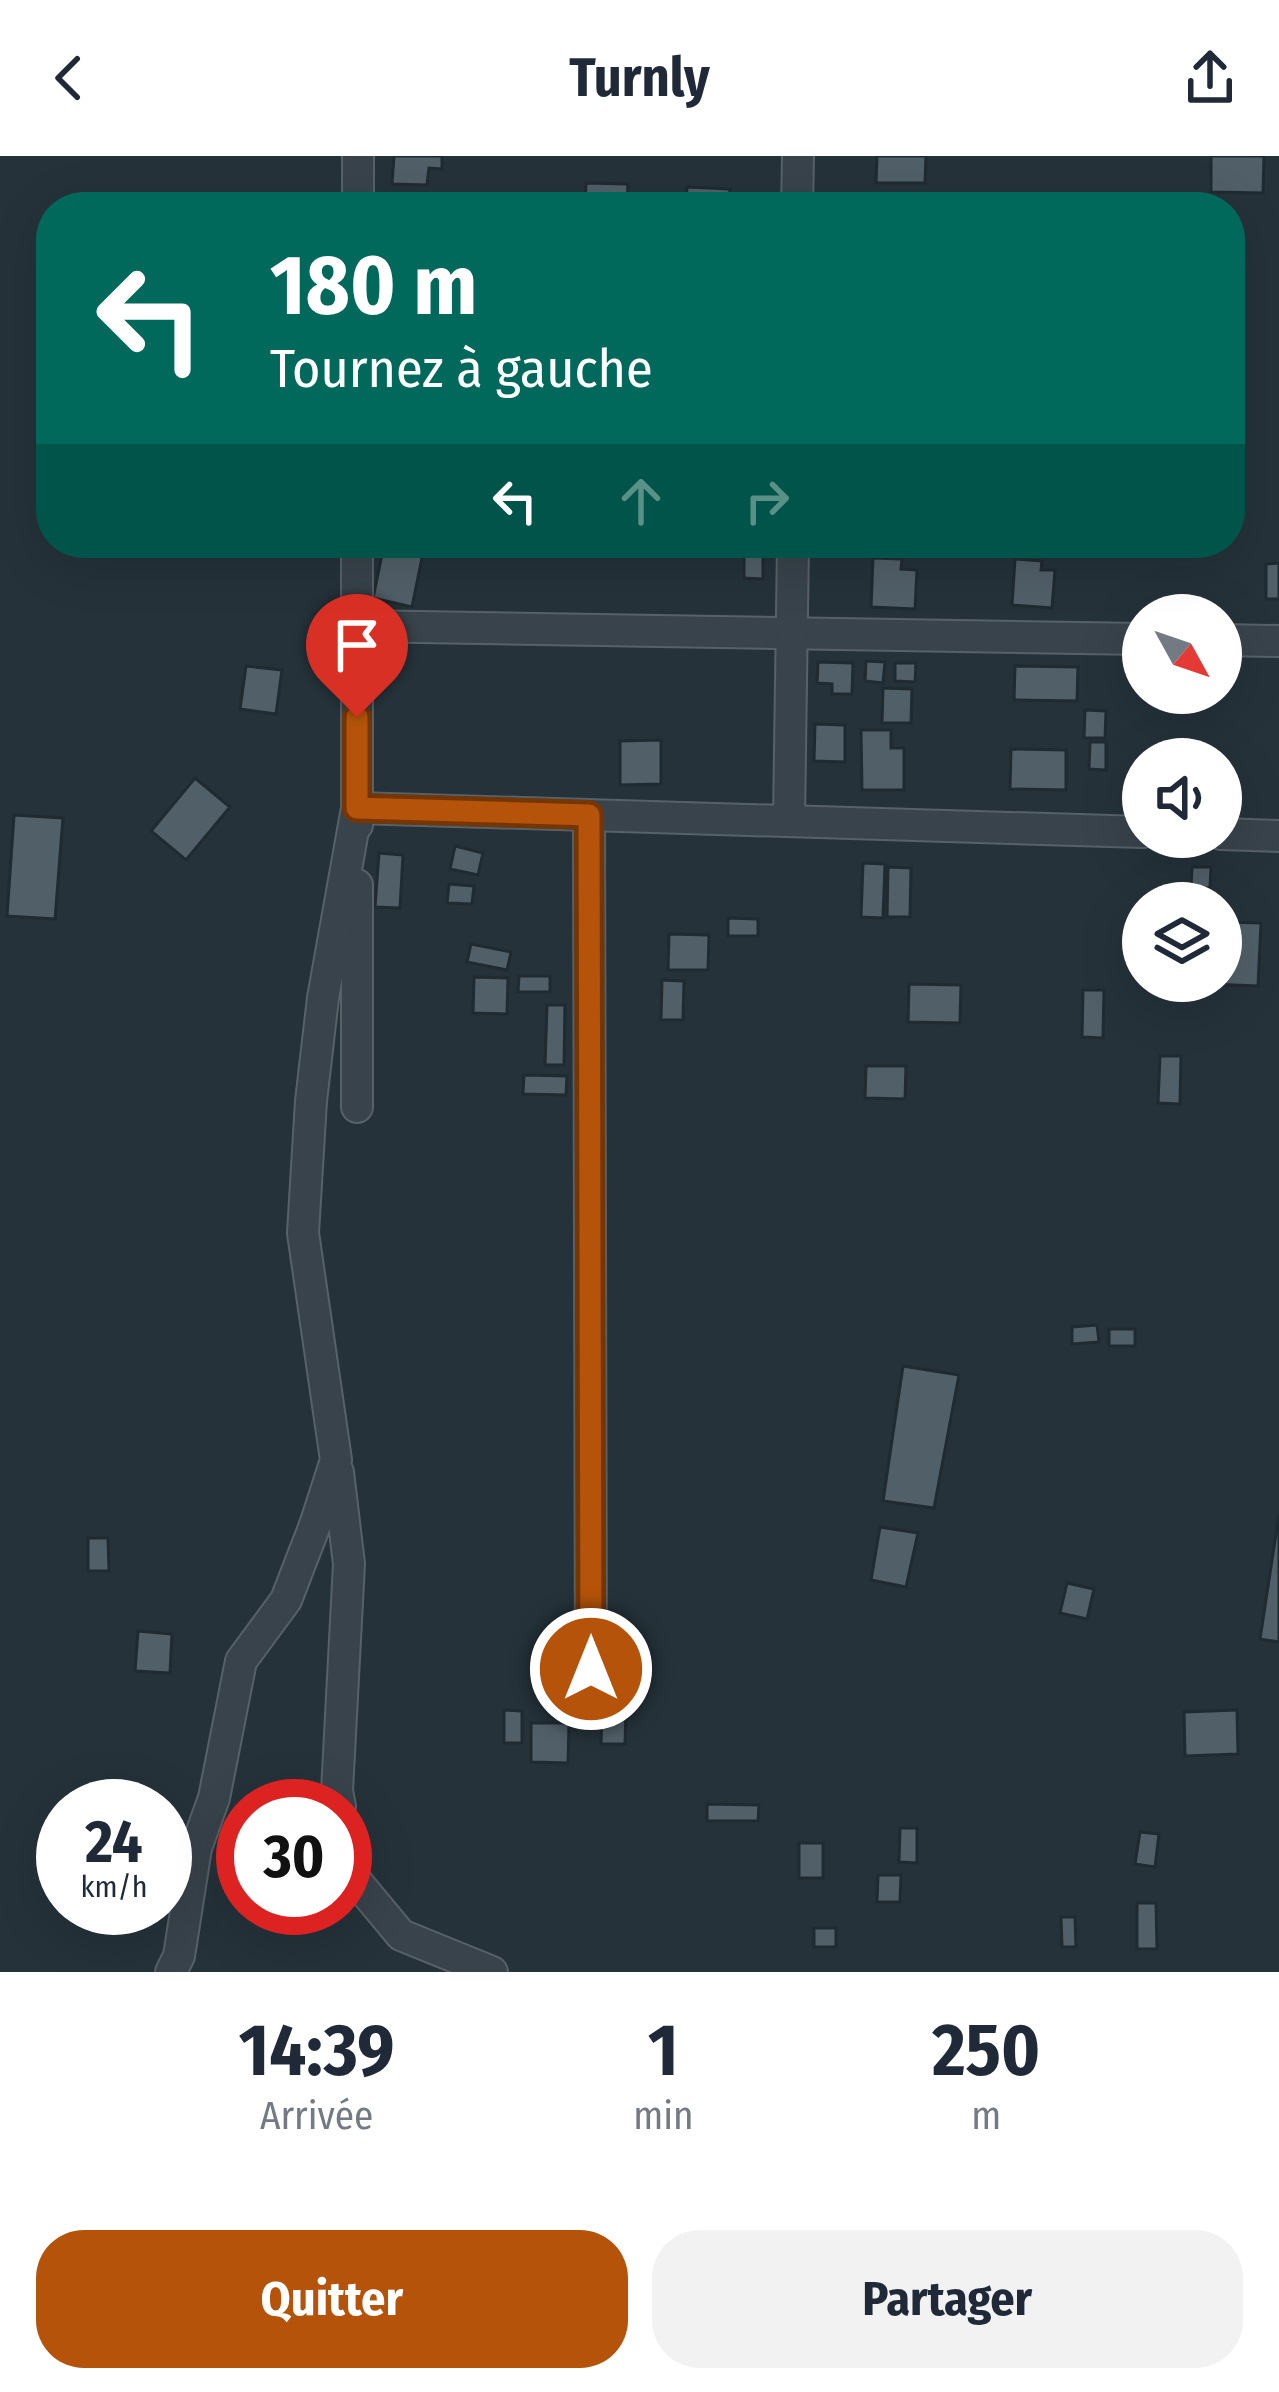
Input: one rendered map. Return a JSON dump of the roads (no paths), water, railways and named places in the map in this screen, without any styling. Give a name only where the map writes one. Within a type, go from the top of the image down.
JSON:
[{"type":"street","points":[[358,156],[358,192]]},
{"type":"street","points":[[797,192],[798,156]]},
{"type":"street","points":[[357,558],[357,1107]]},
{"type":"street","points":[[789,821],[793,558]]},
{"type":"street","points":[[357,626],[1122,639]]},
{"type":"street","points":[[1242,640],[1279,641]]},
{"type":"street","points":[[357,808],[1122,831]]},
{"type":"street","points":[[338,1779],[349,1564],[303,1233],[322,998],[357,808]]},
{"type":"street","points":[[589,815],[591,1669]]},
{"type":"street","points":[[1242,835],[1279,836]]},
{"type":"street","points":[[171,1972],[179,1956],[196,1848],[214,1798],[241,1661],[286,1600],[336,1460]]},
{"type":"street","points":[[372,1901],[400,1935],[492,1972]]}]
